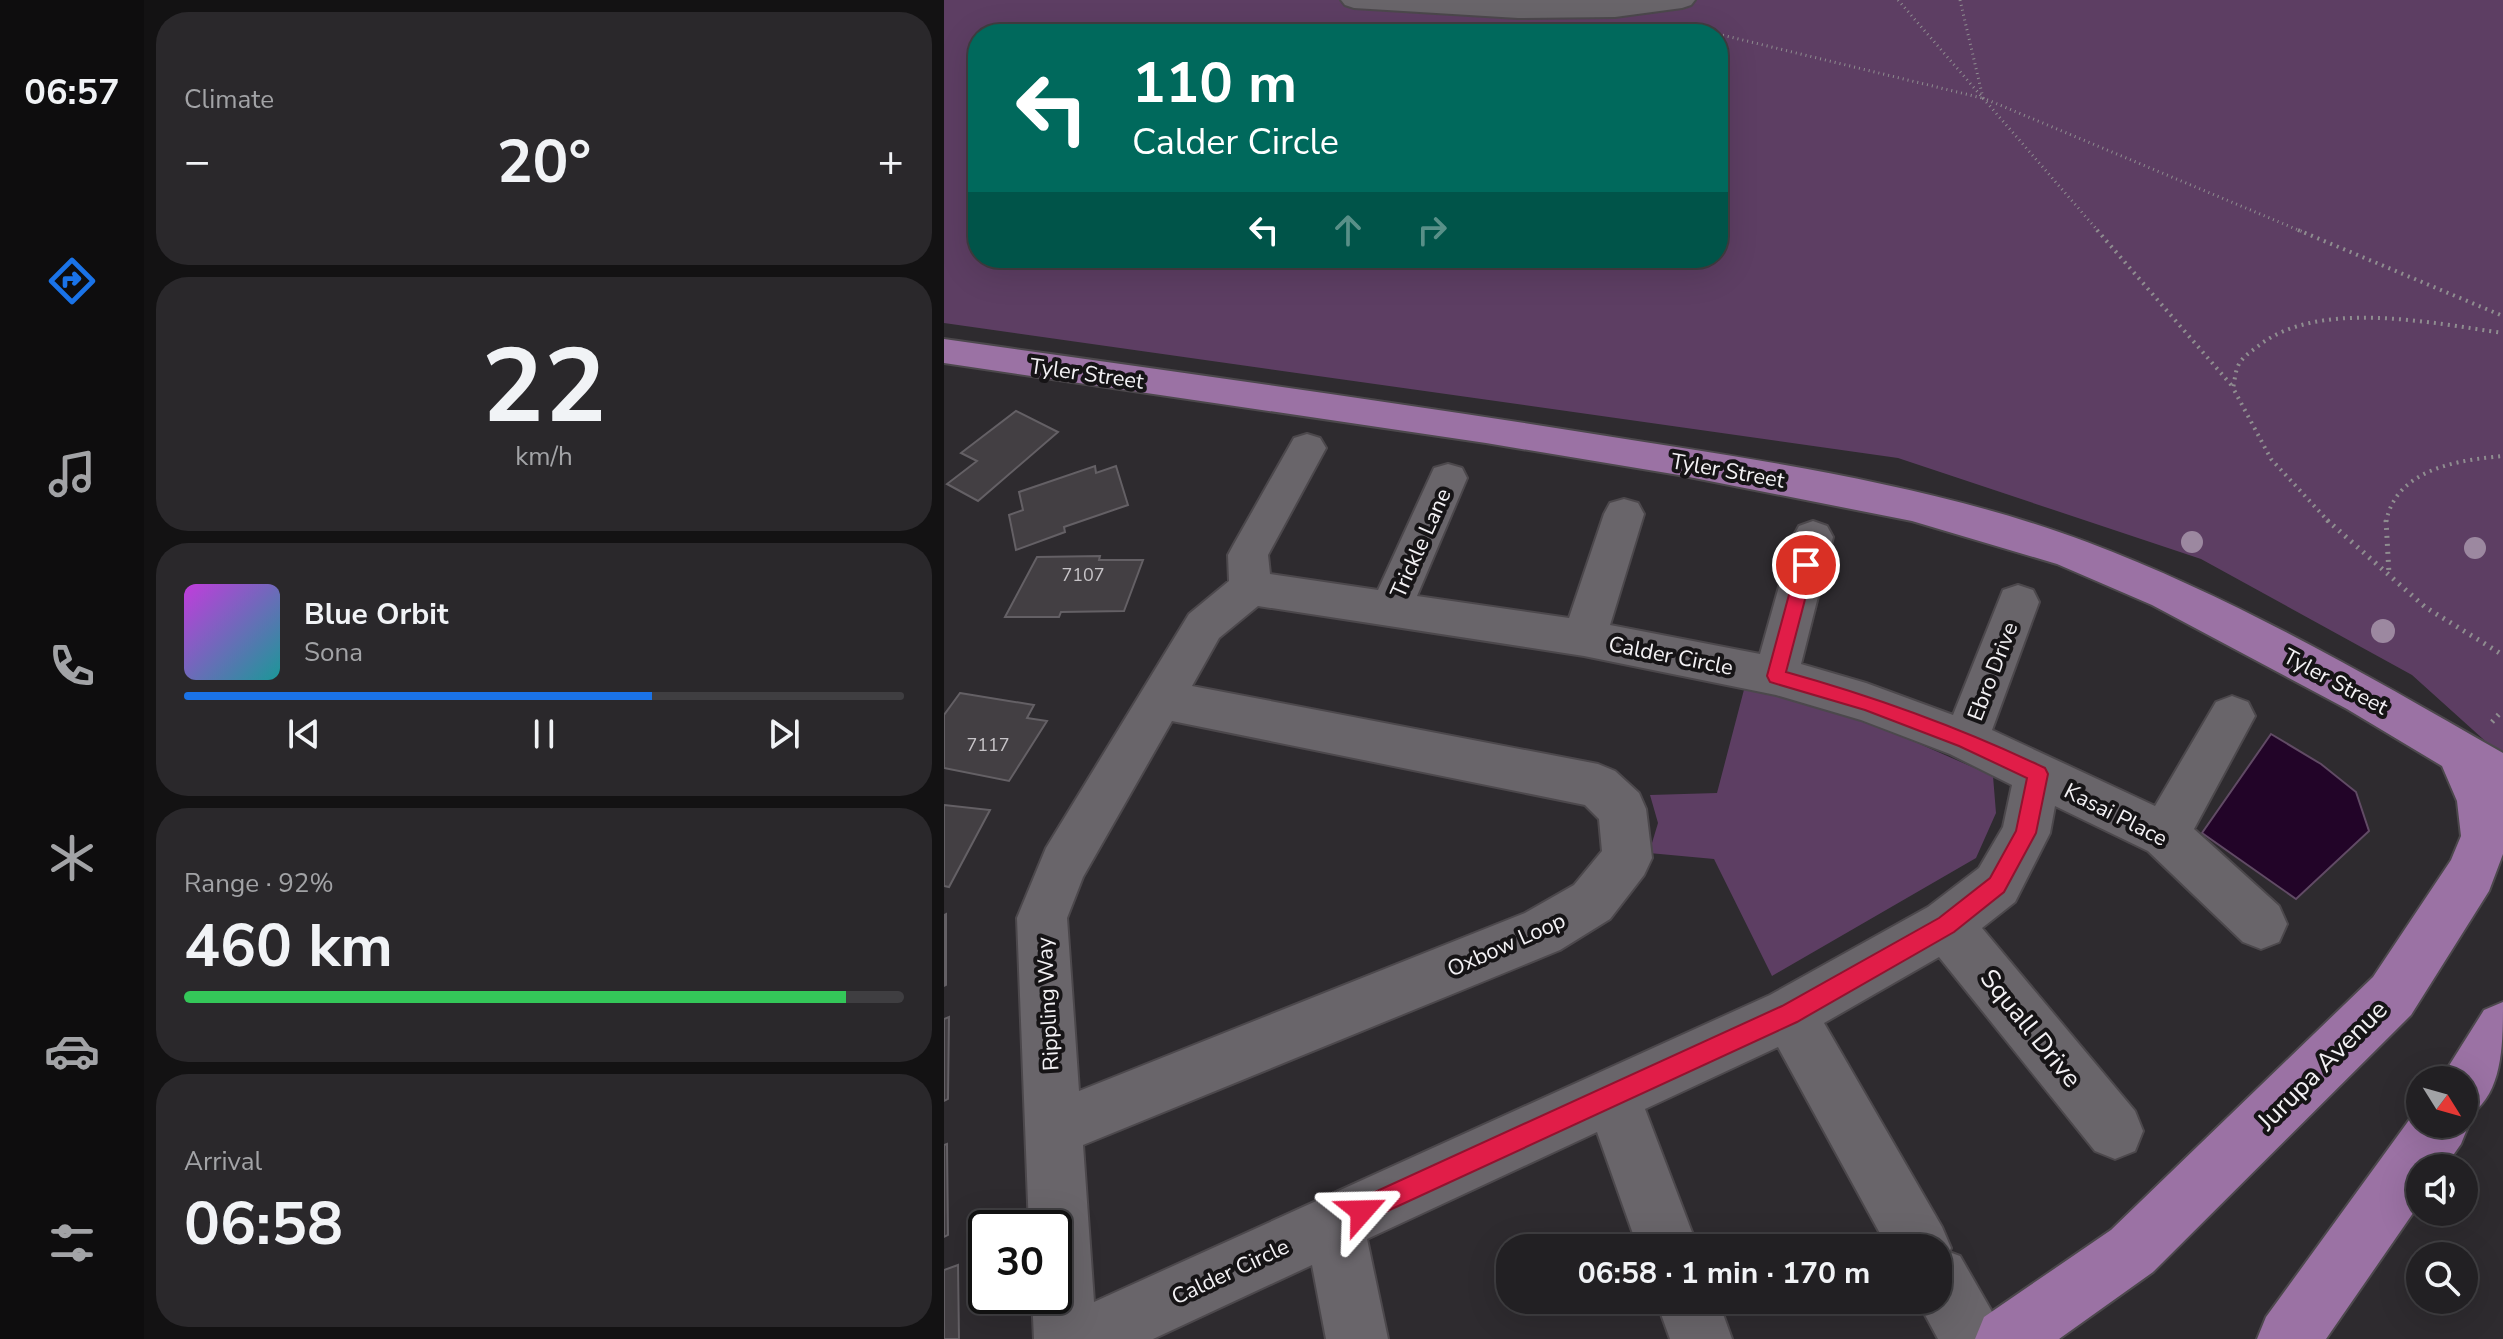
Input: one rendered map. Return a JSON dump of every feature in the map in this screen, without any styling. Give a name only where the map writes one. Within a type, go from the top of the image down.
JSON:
[{"type":"main road","name":"Tyler Street","points":[[944,351],[1486,430],[1679,461],[1912,506],[2071,553],[2167,593],[2363,695],[2482,766]]},
{"type":"main road","name":"Jurupa Avenue","points":[[2006,1339],[2132,1251],[2392,996],[2471,874],[2485,836],[2481,801],[2482,766]]},
{"type":"main road","points":[[2478,1068],[2503,1029]]},
{"type":"main road","points":[[2288,1339],[2431,1138]]},
{"type":"street","points":[[1354,0],[1532,10],[1615,9],[1682,0]]},
{"type":"street","points":[[1250,588],[1248,555],[1307,448]]},
{"type":"street","name":"Trickle Lane","points":[[1391,607],[1448,478]]},
{"type":"street","points":[[1584,638],[1624,514]]},
{"type":"street","points":[[1776,676],[1813,537]]},
{"type":"street","name":"Calder Circle","points":[[1083,1339],[1789,1014],[1946,925],[1997,885],[2026,833],[2038,774],[1966,740],[1866,702],[1776,676],[1584,638],[1250,588]]},
{"type":"street","name":"Rippling Way","points":[[1065,1339],[1042,918],[1063,865],[1204,626],[1250,588]]},
{"type":"street","name":"Ebro Drive","points":[[1966,740],[2018,602]]},
{"type":"street","name":"Oxbow Loop","points":[[1054,1129],[1542,932],[1592,902],[1627,858],[1622,809],[1598,786],[1161,699]]},
{"type":"street","points":[[2165,835],[2232,716]]},
{"type":"street","name":"Kasai Place","points":[[2038,774],[2165,835],[2261,924]]},
{"type":"street","name":"Squall Drive","points":[[1946,925],[2115,1131]]},
{"type":"street","points":[[1789,1014],[1913,1234]]},
{"type":"street","points":[[1612,1096],[1663,1234]]},
{"type":"street","points":[[1334,1223],[1357,1339]]},
{"type":"street","points":[[1952,1302],[1973,1339]]},
{"type":"street","points":[[1692,1314],[1701,1339]]},
{"type":"path","points":[[1898,0],[2233,388],[2271,459],[2324,517],[2425,607],[2503,655]]},
{"type":"path","points":[[1960,0],[1983,98]]},
{"type":"path","points":[[1728,36],[1983,98],[2503,316]]},
{"type":"path","points":[[2233,388],[2240,361],[2262,342],[2292,328],[2327,320],[2433,324],[2503,333]]},
{"type":"path","points":[[2389,575],[2388,512],[2400,488],[2431,470],[2503,456]]},
{"type":"shaded area","points":[[944,0],[2503,0],[2503,757],[2412,675],[2201,559],[1898,458],[944,323]]},
{"type":"shaded area","points":[[1746,682],[1890,731],[1993,776],[1996,813],[1976,858],[1772,976],[1714,859],[1649,853],[1658,823],[1650,795],[1717,793]]},
{"type":"shaded area","points":[[2271,734],[2321,764],[2356,792],[2369,831],[2296,899],[2202,833]]},
{"type":"building","points":[[1016,411],[1058,432],[978,501],[947,484],[977,461],[961,453]]},
{"type":"building","points":[[1095,466],[1096,473],[1116,466],[1128,505],[1064,527],[1065,532],[1016,550],[1009,515],[1023,510],[1019,492]]},
{"type":"building","points":[[1100,556],[1099,560],[1143,560],[1124,611],[1061,612],[1059,617],[1005,617],[1037,557]]},
{"type":"building","points":[[960,693],[1034,705],[1027,718],[1047,721],[1009,781],[944,768],[944,715]]},
{"type":"building","points":[[944,805],[990,810],[949,887],[944,886]]},
{"type":"building","points":[[944,915],[946,985],[944,986]]},
{"type":"building","points":[[949,1017],[948,1099],[944,1101],[944,1019]]},
{"type":"building","points":[[947,1144],[948,1235],[944,1237],[944,1145]]},
{"type":"building","points":[[958,1265],[959,1339],[944,1339],[944,1270]]},
{"type":"route","points":[[1362,1211],[1789,1014],[1946,925],[1997,885],[2026,833],[2038,774],[1966,740],[1866,702],[1776,676],[1806,565]]}]
